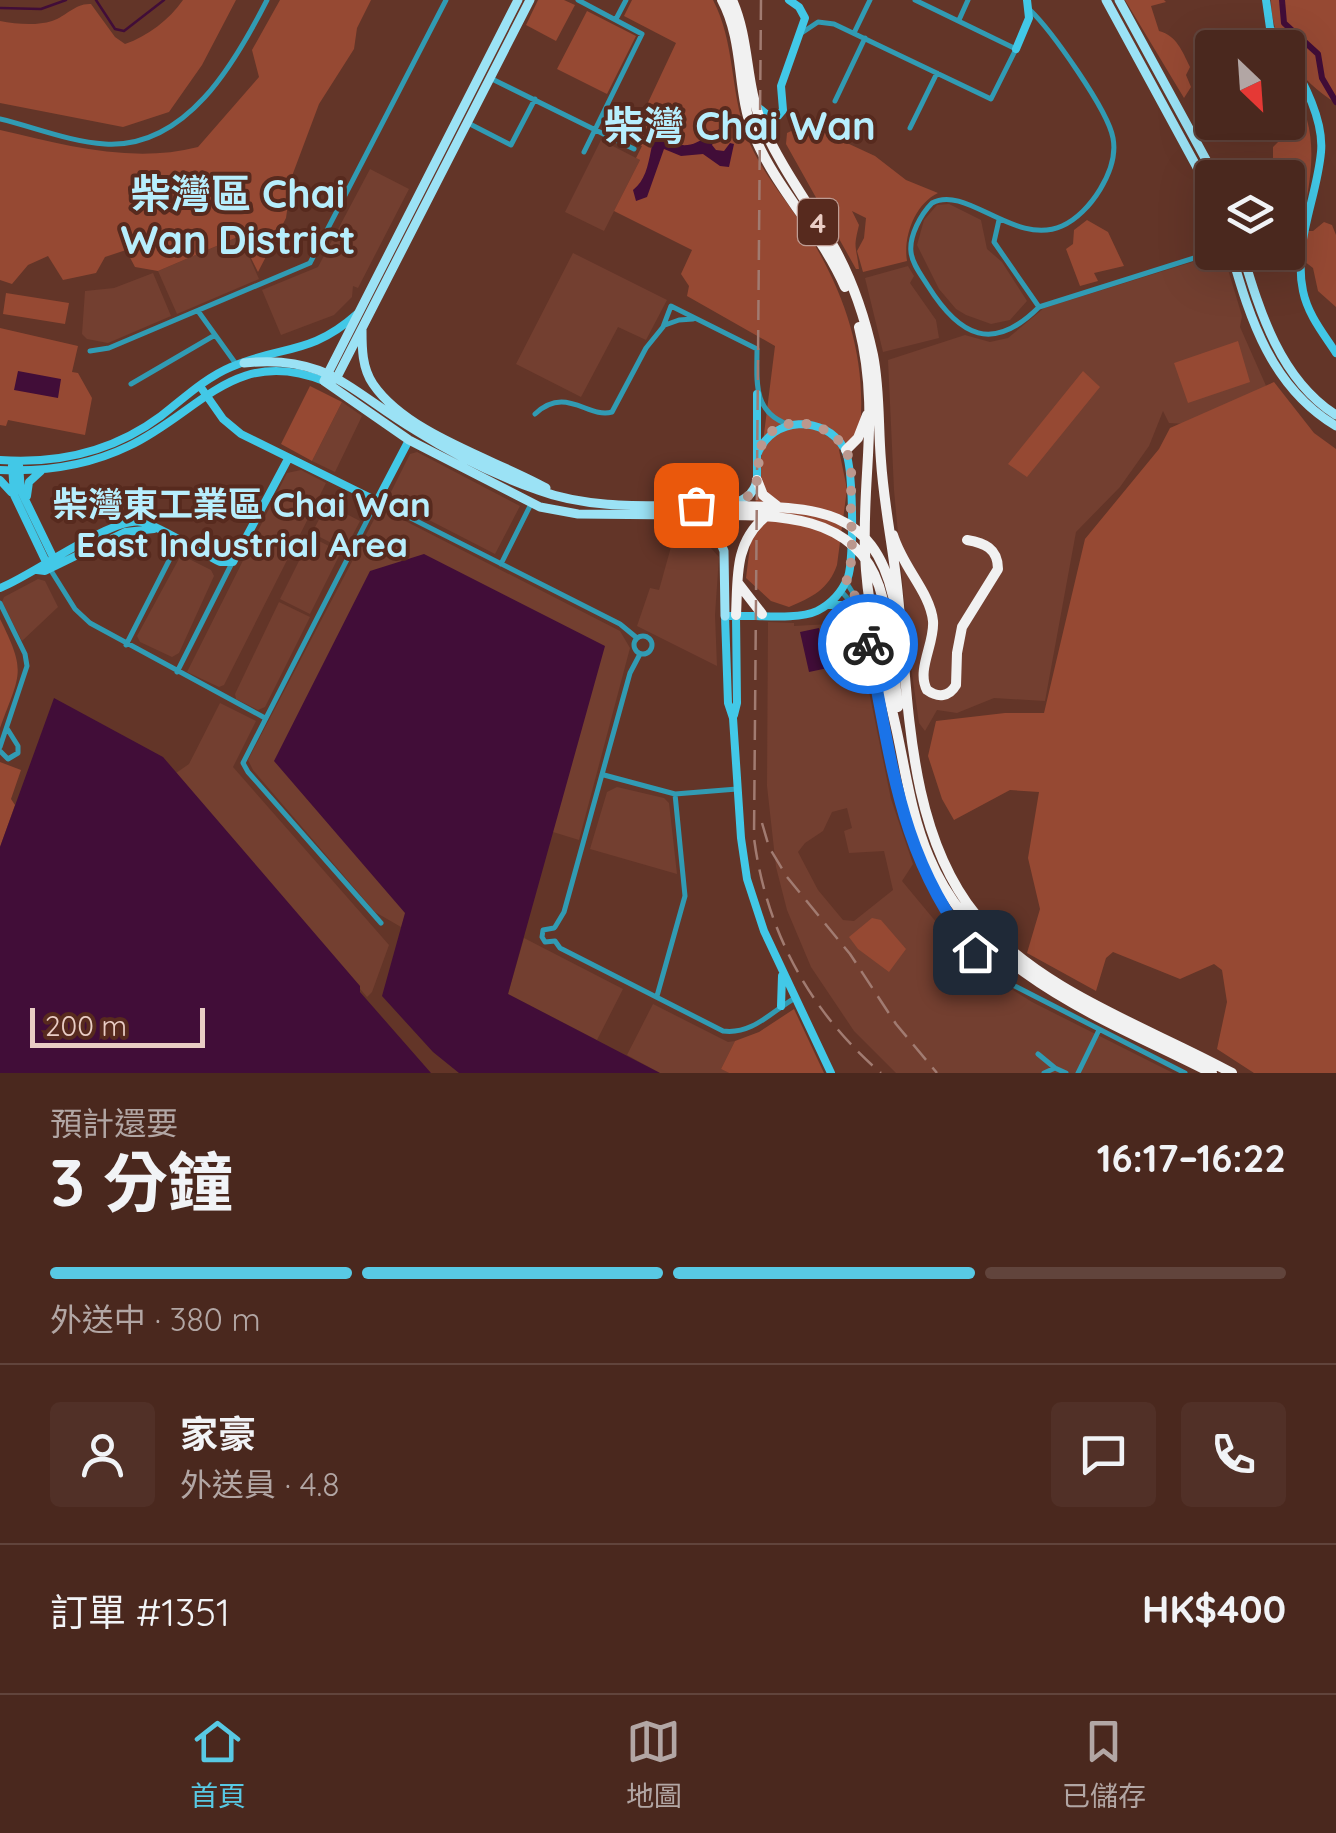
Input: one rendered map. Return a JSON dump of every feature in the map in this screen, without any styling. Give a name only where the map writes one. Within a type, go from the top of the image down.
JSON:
[{"type":"highway","name":"4","points":[[722,0],[738,45],[746,110],[753,133],[839,273],[860,332],[870,389],[866,570],[915,816],[934,868],[959,910],[986,942],[1046,987],[1212,1073]]},
{"type":"highway","name":"4","points":[[732,0],[744,38],[752,96],[770,143],[840,260],[863,316],[877,382],[884,492],[904,666],[927,817],[944,866],[976,916],[1044,975],[1232,1073]]},
{"type":"highway","points":[[846,450],[864,427],[870,389]]},
{"type":"highway","points":[[757,480],[763,496],[778,507]]},
{"type":"highway","points":[[884,492],[901,558],[931,610],[933,634],[922,678],[927,690],[937,695],[948,694],[956,685],[962,627],[998,569],[998,558],[990,548],[967,540]]},
{"type":"highway","points":[[727,506],[778,507],[806,514]]},
{"type":"highway","points":[[679,515],[833,515],[862,534],[880,558],[904,666]]},
{"type":"highway","points":[[731,615],[744,541],[764,518]]},
{"type":"highway","points":[[738,582],[762,614]]},
{"type":"highway","points":[[886,591],[906,773]]},
{"type":"main road","points":[[485,76],[518,0]]},
{"type":"main road","points":[[328,384],[361,311],[485,76],[530,0]]},
{"type":"main road","points":[[1106,0],[1195,164]]},
{"type":"main road","points":[[1119,0],[1206,160]]},
{"type":"main road","points":[[328,384],[362,328],[463,119]]},
{"type":"main road","points":[[1236,270],[1262,345],[1302,400],[1336,426]]},
{"type":"main road","points":[[1248,270],[1273,342],[1313,396],[1336,414]]},
{"type":"main road","points":[[362,328],[362,354],[372,383],[396,408],[426,428],[564,498]]},
{"type":"main road","points":[[240,364],[273,360],[300,363],[338,378],[416,431],[492,471],[564,498],[727,506],[751,494],[757,480]]},
{"type":"main road","points":[[356,403],[357,388],[372,383]]},
{"type":"main road","points":[[328,384],[410,440],[531,503],[578,514],[679,515],[707,527],[721,543],[731,615]]},
{"type":"street","points":[[0,119],[104,144],[140,141],[163,133],[184,118],[234,62],[267,0]]},
{"type":"street","points":[[90,351],[108,348],[302,268],[313,260],[446,0]]},
{"type":"street","points":[[578,0],[640,32],[642,39],[584,152]]},
{"type":"street","points":[[616,19],[626,0]]},
{"type":"street","points":[[752,96],[765,116],[776,117],[782,112],[781,86],[801,34],[804,14],[789,0]]},
{"type":"street","points":[[854,33],[870,0]]},
{"type":"street","points":[[915,0],[1016,49]]},
{"type":"street","points":[[958,21],[968,0]]},
{"type":"street","points":[[1027,0],[1030,10],[1053,36],[1106,119],[1113,137],[1113,155],[1096,195],[1072,221],[1039,232],[1018,228],[952,200],[939,200],[926,210],[913,235],[913,261],[950,314],[982,334],[1010,331],[1040,308],[1195,258]]},
{"type":"street","points":[[1266,0],[1271,30]]},
{"type":"street","points":[[801,34],[823,22],[865,38],[991,100],[1030,10]]},
{"type":"street","points":[[835,101],[865,38]]},
{"type":"street","points":[[910,128],[937,73]]},
{"type":"street","points":[[485,76],[634,149]]},
{"type":"street","points":[[1305,92],[1321,140],[1302,251],[1302,285],[1314,319],[1336,353]]},
{"type":"street","points":[[463,119],[512,145],[535,99]]},
{"type":"street","points":[[998,220],[993,238],[996,246],[1040,308]]},
{"type":"street","points":[[535,414],[545,406],[573,402],[608,414],[646,348],[663,327],[671,306],[757,349],[757,480]]},
{"type":"street","points":[[198,311],[240,364]]},
{"type":"street","points":[[0,470],[114,443],[240,364],[310,346],[361,311]]},
{"type":"street","points":[[668,313],[669,319],[675,321],[696,320]]},
{"type":"street","points":[[663,327],[675,321]]},
{"type":"street","points":[[132,384],[215,335]]},
{"type":"street","points":[[0,460],[45,470],[80,464],[124,449],[153,433],[202,390],[260,372],[293,372],[328,384]]},
{"type":"street","points":[[202,390],[233,429],[620,624],[638,638]]},
{"type":"street","points":[[758,394],[768,413],[790,425]]},
{"type":"street","points":[[758,453],[770,432],[790,425],[819,427],[837,438],[846,450],[851,478],[851,557],[843,586],[827,605],[804,615],[731,615],[737,703],[733,718],[747,879],[782,972],[831,1073]]},
{"type":"street","points":[[380,923],[245,769],[244,760],[410,440]]},
{"type":"street","points":[[177,672],[288,458]]},
{"type":"street","points":[[16,465],[18,505]]},
{"type":"street","points":[[16,465],[20,488],[65,595],[86,620],[265,718]]},
{"type":"street","points":[[28,506],[28,482],[45,470]]},
{"type":"street","points":[[0,480],[52,564]]},
{"type":"street","points":[[501,564],[531,503]]},
{"type":"street","points":[[0,588],[128,522],[148,523],[230,566]]},
{"type":"street","points":[[126,645],[179,541]]},
{"type":"street","points":[[843,586],[855,595],[862,617],[896,791],[913,846],[938,900],[975,952],[1002,979],[1185,1073]]},
{"type":"street","points":[[0,604],[28,666],[7,728],[0,749],[10,759],[18,753],[18,746],[7,728]]},
{"type":"street","points":[[827,605],[846,606],[862,617]]},
{"type":"street","points":[[554,928],[564,912],[630,673],[640,654],[651,651],[652,643],[646,636],[638,638]]},
{"type":"street","points":[[638,638],[634,647],[640,654]]},
{"type":"street","points":[[604,775],[674,794],[738,789]]},
{"type":"street","points":[[656,997],[686,896],[674,794]]},
{"type":"street","points":[[554,928],[547,927],[542,934],[545,942],[554,942],[723,1030],[750,1028],[795,998]]},
{"type":"street","points":[[554,928],[558,936],[554,942]]},
{"type":"street","points":[[780,1006],[782,972]]},
{"type":"street","points":[[1078,1073],[1099,1030]]},
{"type":"street","points":[[1038,1054],[1066,1073]]},
{"type":"street","points":[[1044,1073],[1055,1068]]},
{"type":"shaded area","points":[[183,0],[236,0],[202,65],[169,112],[123,127],[0,103],[0,21],[46,23],[91,4],[115,37],[125,44],[157,27]]},
{"type":"shaded area","points":[[280,0],[371,0],[357,28],[354,49],[319,104],[292,176],[286,218],[258,272],[240,236],[158,271],[135,267],[126,250],[105,257],[96,273],[63,280],[48,256],[28,265],[12,284],[0,280],[0,130],[123,153],[198,147],[259,77],[252,50]]},
{"type":"shaded area","points":[[538,0],[564,0],[575,5],[556,41],[526,25]]},
{"type":"shaded area","points":[[632,0],[713,0],[725,32],[746,134],[820,255],[850,327],[860,377],[860,430],[839,450],[847,489],[837,565],[818,592],[789,607],[771,601],[746,578],[775,346],[687,296],[689,286],[681,274],[692,250],[614,211],[640,160],[636,158],[642,146],[630,141],[676,43],[624,16]]},
{"type":"shaded area","points":[[1125,0],[1166,2],[1151,6],[1159,31],[1175,40],[1190,67],[1186,75],[1191,87],[1184,98]]},
{"type":"shaded area","points":[[1271,0],[1336,0],[1336,103],[1305,77],[1305,30],[1276,30]]},
{"type":"shaded area","points":[[587,11],[636,36],[607,94],[557,69]]},
{"type":"shaded area","points":[[1305,115],[1311,156],[1305,206],[1305,160],[1273,160],[1273,147],[1280,140],[1305,140]]},
{"type":"shaded area","points":[[668,116],[681,122],[681,145],[695,143],[727,127],[731,133],[717,137],[712,145],[724,151],[730,143],[734,144],[729,167],[720,166],[703,154],[681,156],[664,149],[647,197],[636,201],[633,190],[645,173],[656,131]]},
{"type":"shaded area","points":[[806,124],[875,156],[906,180],[938,193],[923,205],[912,222],[907,261],[863,272],[857,251],[864,238],[866,218],[852,211],[859,225],[856,243],[859,269],[856,269],[786,144],[787,133]]},
{"type":"shaded area","points":[[601,140],[640,160],[604,231],[565,212]]},
{"type":"shaded area","points":[[370,169],[409,189],[358,288],[353,286],[352,297],[334,315],[281,335],[262,290],[318,267]]},
{"type":"shaded area","points":[[949,204],[981,220],[987,249],[1002,262],[1027,301],[1010,320],[991,324],[966,315],[939,289],[917,245],[924,220],[937,205]]},
{"type":"shaded area","points":[[1087,220],[1108,232],[1124,266],[1094,273],[1098,281],[1080,286],[1066,249],[1073,244],[1074,230]]},
{"type":"shaded area","points":[[1324,222],[1332,225],[1336,235],[1336,307],[1318,291],[1313,268],[1305,262],[1305,231],[1313,231]]},
{"type":"shaded area","points":[[240,236],[259,279],[177,314],[158,271]]},
{"type":"shaded area","points":[[573,253],[667,300],[646,340],[618,327],[581,397],[516,364]]},
{"type":"shaded area","points":[[1195,261],[1195,270],[1228,270],[1242,316],[1240,327],[1267,388],[1186,424],[1169,423],[1163,411],[1149,446],[1120,487],[1076,532],[1045,701],[994,698],[957,713],[937,710],[925,731],[919,723],[909,652],[894,490],[888,360],[965,335],[990,342],[1008,338],[1044,308]]},
{"type":"shaded area","points":[[908,266],[914,276],[910,283],[936,320],[939,338],[883,352],[865,278]]},
{"type":"shaded area","points":[[153,273],[171,316],[108,343],[87,339],[82,334],[85,291],[114,288]]},
{"type":"shaded area","points":[[6,293],[69,303],[65,324],[3,314]]},
{"type":"shaded area","points":[[0,328],[78,346],[72,372],[78,373],[92,398],[85,435],[8,420],[6,426],[0,425]]},
{"type":"shaded area","points":[[1238,341],[1250,382],[1188,403],[1174,363]]},
{"type":"shaded area","points":[[18,371],[61,379],[58,398],[14,390]]},
{"type":"shaded area","points":[[1083,371],[1100,387],[1027,477],[1008,464]]},
{"type":"shaded area","points":[[1274,382],[1314,433],[1336,449],[1336,1073],[1254,1073],[1217,1049],[1227,1002],[1222,970],[1214,964],[1180,979],[1113,952],[1106,958],[1096,991],[1027,953],[1040,909],[1028,858],[1039,792],[1010,790],[954,820],[942,799],[928,756],[936,721],[1044,713],[1085,539],[1159,449],[1170,428]]},
{"type":"shaded area","points":[[310,386],[342,402],[312,461],[281,444]]},
{"type":"shaded area","points":[[342,402],[362,416],[335,472],[312,461]]},
{"type":"shaded area","points":[[417,452],[520,506],[495,554],[394,502],[391,492],[410,454]]},
{"type":"shaded area","points":[[301,470],[326,483],[224,685],[219,687],[187,672],[287,473]]},
{"type":"shaded area","points":[[327,504],[360,521],[345,550],[312,533]]},
{"type":"shaded area","points":[[380,508],[620,631],[630,648],[579,840],[553,832],[406,913],[401,927],[375,912],[248,760]]},
{"type":"shaded area","points":[[693,528],[719,557],[717,666],[637,626],[650,588],[659,590],[676,529]]},
{"type":"shaded area","points":[[311,537],[341,552],[310,614],[280,599]]},
{"type":"shaded area","points":[[424,554],[605,646],[508,994],[660,1073],[459,1073],[433,1052],[382,996],[405,913],[274,761],[370,571]]},
{"type":"shaded area","points":[[181,555],[211,570],[214,576],[179,653],[172,657],[140,642],[137,636]]},
{"type":"shaded area","points":[[38,579],[45,581],[58,607],[22,641],[2,602],[4,597]]},
{"type":"shaded area","points":[[279,602],[310,617],[265,707],[258,710],[236,699],[235,694]]},
{"type":"shaded area","points":[[0,619],[14,651],[18,673],[0,728]]},
{"type":"shaded area","points":[[768,622],[794,626],[847,623],[856,628],[891,799],[913,864],[902,881],[981,976],[994,978],[1032,1002],[1173,1073],[896,1073],[854,1031],[811,967],[787,910],[776,867],[767,786]],"holes":[[[847,808],[852,828],[844,831],[849,853],[884,851],[893,890],[854,921],[843,920],[818,890],[798,852],[823,831],[832,812]]]},
{"type":"shaded area","points":[[819,628],[828,668],[809,672],[800,632]]},
{"type":"shaded area","points":[[856,635],[862,659],[836,665],[830,641]]},
{"type":"shaded area","points":[[54,698],[163,757],[431,1073],[0,1073],[0,847]]},
{"type":"shaded area","points":[[220,703],[256,721],[233,767],[389,945],[367,997],[176,773],[189,764]]},
{"type":"shaded area","points":[[0,762],[21,770],[11,799],[15,805],[0,847]]},
{"type":"shaded area","points":[[617,787],[664,798],[669,803],[677,874],[590,849],[607,792]]},
{"type":"shaded area","points":[[872,918],[881,920],[906,949],[889,972],[858,949],[849,937]]},
{"type":"shaded area","points":[[524,938],[623,989],[597,1040],[508,994]]},
{"type":"shaded area","points":[[653,1004],[728,1042],[735,1041],[721,1069],[729,1073],[660,1073],[627,1055]]},
{"type":"shaded area","points":[[794,1009],[824,1073],[729,1073],[721,1069],[735,1041],[759,1032]]},
{"type":"waterway","points":[[0,8],[41,9],[66,0]]},
{"type":"waterway","points":[[96,0],[115,29],[124,31],[164,0]]},
{"type":"waterway","points":[[1282,0],[1284,23],[1318,54],[1322,78],[1336,102]]},
{"type":"railway","points":[[761,0],[754,838],[769,905],[795,968],[833,1024],[881,1073]]},
{"type":"railway","points":[[762,823],[769,847],[787,877],[850,954],[896,1024],[937,1073]]},
{"type":"way so far","points":[[696,505],[727,506],[751,494],[757,480],[758,453],[765,438],[776,428],[809,425],[837,438],[846,450],[851,478],[851,557],[846,582],[860,604],[868,644]]},
{"type":"district","name":"柴灣 Chai Wan","points":[[740,125]]},
{"type":"district","name":"柴灣區 Chai Wan District","points":[[238,216]]},
{"type":"district","name":"柴灣東工業區 Chai Wan East Industrial Area","points":[[242,524]]},
{"type":"route","points":[[868,644],[908,834],[938,900],[975,952]]}]
